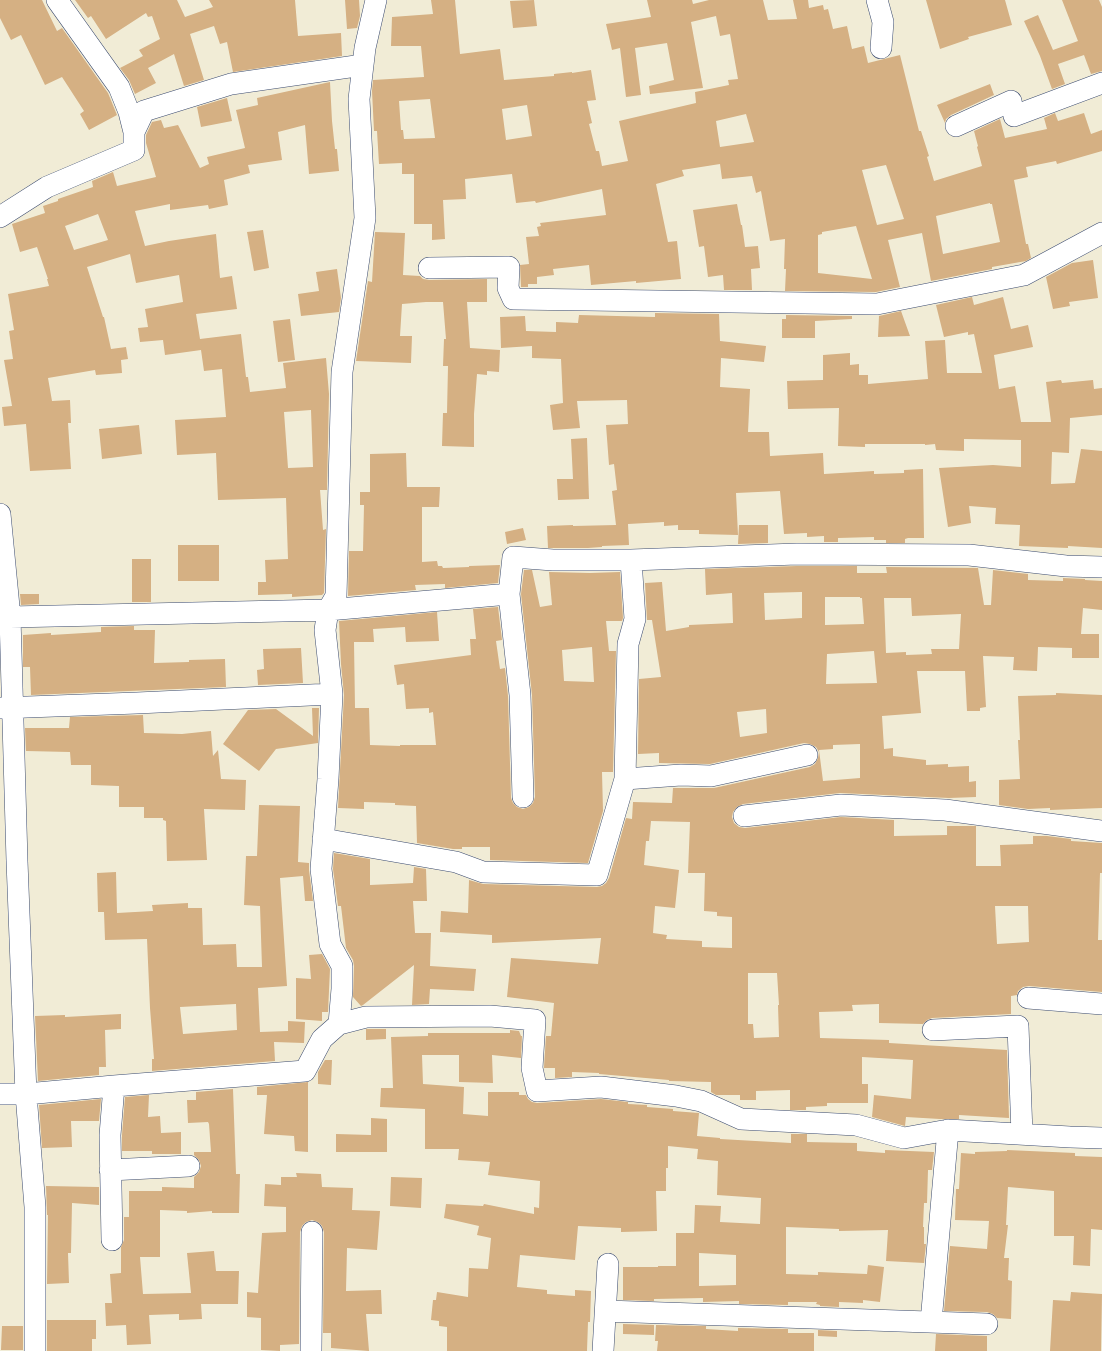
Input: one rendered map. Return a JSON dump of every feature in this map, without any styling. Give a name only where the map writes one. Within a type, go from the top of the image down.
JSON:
[{"type":"street","points":[[0,217],[47,187],[134,150],[134,132],[129,112],[119,87],[57,0]]},
{"type":"street","points":[[339,1024],[342,966],[330,944],[321,869],[328,779],[332,694],[325,630],[328,610],[336,596],[342,372],[365,218],[359,99],[365,48],[376,0]]},
{"type":"street","points":[[877,0],[883,22],[881,48]]},
{"type":"street","points":[[134,132],[144,111],[231,84],[363,65]]},
{"type":"street","points":[[956,126],[1011,101],[1014,116],[1102,83]]},
{"type":"street","points":[[429,268],[509,267],[508,288],[513,299],[877,304],[1024,275],[1102,233]]},
{"type":"street","points":[[0,514],[7,622],[6,707],[17,861],[26,1094],[35,1206],[35,1351]]},
{"type":"street","points":[[523,797],[520,695],[509,594],[513,556],[553,560],[631,560],[797,554],[969,555],[1066,566],[1102,567]]},
{"type":"street","points":[[323,839],[456,862],[483,872],[597,875],[624,779],[628,644],[635,618],[631,560]]},
{"type":"street","points":[[7,622],[328,610],[509,594]]},
{"type":"street","points":[[6,707],[137,703],[332,694]]},
{"type":"street","points":[[624,779],[681,775],[711,776],[807,755]]},
{"type":"street","points":[[744,816],[841,805],[945,810],[1102,831]]},
{"type":"street","points":[[1028,998],[1102,1004]]},
{"type":"street","points":[[0,1094],[26,1094],[305,1071],[322,1038],[339,1024],[366,1017],[490,1016],[535,1020],[532,1068],[537,1091],[601,1087],[676,1096],[701,1101],[741,1119],[856,1125],[904,1138],[948,1130],[1102,1138]]},
{"type":"street","points":[[933,1030],[1018,1026],[1022,1134]]},
{"type":"street","points":[[112,1240],[110,1135],[114,1086]]},
{"type":"street","points":[[931,1322],[948,1130]]},
{"type":"street","points":[[110,1170],[189,1166]]},
{"type":"street","points":[[311,1351],[312,1232]]},
{"type":"street","points":[[603,1351],[608,1264]]},
{"type":"street","points":[[606,1311],[987,1324]]},
{"type":"building","points":[[0,0],[42,0],[57,31],[62,28],[108,93],[117,115],[89,130],[80,114],[84,111],[62,77],[45,85],[21,35],[11,40],[0,18]]},
{"type":"building","points":[[75,0],[177,0],[185,17],[213,7],[209,0],[295,0],[298,36],[341,33],[342,56],[233,72],[227,42],[220,44],[214,26],[190,34],[204,80],[184,86],[174,54],[148,68],[156,83],[135,94],[129,80],[120,68],[143,56],[139,50],[160,39],[152,16],[148,17],[146,13],[106,39],[91,16],[88,18]]},
{"type":"building","points":[[345,0],[359,0],[360,16],[357,28],[347,29]]},
{"type":"building","points":[[431,0],[455,0],[460,54],[500,49],[504,80],[554,76],[554,74],[591,70],[596,100],[587,101],[592,123],[589,124],[596,151],[599,151],[602,166],[628,161],[619,121],[696,103],[695,92],[729,85],[728,80],[738,79],[730,34],[720,36],[716,16],[691,22],[703,88],[650,94],[649,86],[674,80],[667,43],[635,48],[641,95],[626,97],[620,48],[612,50],[606,24],[651,17],[647,0],[692,0],[693,4],[709,0],[763,0],[768,20],[797,19],[793,0],[808,0],[809,8],[823,5],[824,10],[828,9],[833,29],[847,26],[852,49],[864,46],[868,63],[900,55],[919,131],[921,131],[929,156],[927,157],[934,181],[982,166],[974,131],[1000,119],[1005,138],[1047,129],[1044,118],[1055,113],[1058,121],[1084,113],[1091,134],[1102,130],[1102,151],[1057,164],[1056,161],[1026,167],[1028,177],[1014,180],[1026,244],[1028,244],[1031,258],[1026,261],[992,267],[992,269],[931,281],[922,233],[888,240],[900,287],[876,292],[785,291],[785,239],[770,241],[761,191],[756,193],[752,176],[722,179],[720,164],[682,170],[684,176],[656,184],[668,242],[677,241],[681,279],[591,285],[589,265],[553,269],[554,275],[537,277],[537,284],[528,284],[528,287],[521,287],[520,265],[529,264],[526,237],[539,236],[537,227],[541,226],[540,223],[606,215],[602,189],[536,203],[535,201],[516,203],[512,174],[465,179],[466,199],[443,200],[445,239],[432,240],[432,224],[414,224],[414,174],[402,174],[402,163],[379,164],[377,131],[374,131],[372,91],[373,80],[424,77],[421,46],[391,46],[392,17],[433,14]],"holes":[[[430,99],[435,138],[404,139],[403,130],[401,130],[399,101]],[[527,105],[532,136],[506,140],[502,109]],[[746,114],[754,142],[720,147],[716,121]],[[886,165],[904,219],[877,225],[862,170]],[[990,203],[992,204],[1000,242],[943,254],[936,216]],[[856,226],[872,279],[818,273],[818,235],[822,234],[822,232]]]},
{"type":"building","points":[[534,0],[537,26],[513,28],[510,1]]},
{"type":"building","points":[[926,0],[1005,0],[1012,25],[968,37],[969,39],[940,49]]},
{"type":"building","points":[[1062,0],[1099,0],[1102,7],[1102,71],[1091,74],[1084,55],[1058,64],[1065,84],[1052,89],[1040,56],[1024,21],[1038,15],[1053,50],[1078,41]]},
{"type":"building","points":[[330,82],[332,121],[339,171],[309,174],[305,125],[278,132],[282,160],[248,165],[250,173],[224,180],[228,205],[209,209],[208,205],[170,210],[170,204],[135,211],[145,246],[216,234],[220,278],[232,276],[237,309],[196,314],[200,339],[241,334],[246,377],[248,377],[250,392],[286,388],[283,363],[326,358],[329,394],[327,490],[320,490],[323,530],[326,529],[324,593],[322,595],[292,597],[292,594],[258,595],[258,582],[266,582],[265,560],[288,559],[286,498],[218,500],[216,453],[177,455],[175,420],[226,417],[222,369],[204,371],[201,350],[165,355],[163,340],[140,342],[138,328],[148,327],[145,309],[183,302],[179,275],[136,283],[130,254],[87,267],[104,317],[111,349],[126,347],[128,359],[121,360],[122,373],[96,375],[95,370],[48,378],[52,401],[70,400],[71,423],[68,423],[71,469],[30,471],[26,424],[4,426],[2,407],[12,406],[4,360],[13,359],[9,331],[14,330],[8,294],[49,286],[37,247],[20,252],[12,224],[45,213],[43,206],[58,201],[58,199],[93,187],[92,181],[113,172],[117,186],[156,177],[146,143],[146,135],[152,122],[161,120],[164,128],[178,125],[200,168],[209,164],[207,157],[245,148],[236,110],[258,105],[257,98]],"holes":[[[98,214],[108,240],[74,250],[65,226]],[[311,410],[313,467],[288,468],[284,412]]]},
{"type":"building","points":[[990,84],[994,95],[951,115],[946,119],[945,123],[937,105]]},
{"type":"building","points":[[227,98],[232,121],[201,127],[197,107]]},
{"type":"building","points":[[737,204],[745,247],[758,246],[760,268],[751,269],[752,290],[724,290],[723,275],[708,277],[704,246],[699,247],[693,210]]},
{"type":"building","points":[[263,230],[269,268],[254,271],[247,232]]},
{"type":"building","points":[[375,232],[405,233],[403,275],[420,276],[423,279],[429,280],[487,279],[487,302],[467,302],[470,348],[500,350],[499,372],[487,371],[487,375],[477,374],[474,414],[474,447],[442,446],[443,413],[447,413],[448,366],[443,366],[444,339],[446,339],[443,302],[402,304],[400,336],[412,336],[411,363],[356,361],[368,281],[372,282]]},
{"type":"building","points":[[1093,260],[1098,298],[1069,302],[1070,306],[1053,309],[1046,277],[1072,263]]},
{"type":"building","points":[[337,269],[341,298],[339,312],[301,316],[298,294],[319,291],[316,272]]},
{"type":"building","points":[[972,297],[974,305],[1003,297],[1011,329],[1028,325],[1033,347],[994,355],[999,389],[1015,386],[1021,422],[1051,422],[1046,382],[1061,380],[1062,383],[1093,380],[1094,389],[1102,388],[1102,415],[1070,418],[1069,453],[1052,452],[1051,484],[1075,483],[1081,449],[1102,451],[1102,548],[1019,546],[1020,525],[995,524],[996,508],[969,506],[971,523],[948,527],[939,468],[993,465],[1021,467],[1021,440],[964,439],[964,451],[936,450],[935,444],[865,444],[865,447],[838,446],[839,408],[788,409],[787,381],[823,380],[823,355],[850,353],[850,365],[859,364],[859,375],[868,375],[868,384],[928,379],[925,341],[945,340],[947,373],[982,373],[974,334],[968,335],[968,332],[944,337],[936,305]]},
{"type":"building","points":[[901,311],[910,336],[878,337],[879,316]]},
{"type":"building","points":[[655,313],[719,314],[720,341],[766,346],[764,362],[721,358],[720,387],[750,389],[748,432],[769,432],[770,456],[823,453],[824,474],[874,471],[874,474],[904,473],[904,470],[923,469],[924,538],[908,538],[905,539],[905,543],[886,543],[886,540],[874,540],[874,537],[838,538],[838,542],[824,542],[824,536],[807,537],[807,533],[784,534],[780,491],[736,493],[738,535],[699,534],[699,530],[678,530],[678,525],[664,526],[664,522],[628,524],[629,545],[588,548],[548,548],[547,526],[616,525],[612,491],[617,490],[614,464],[609,465],[606,425],[628,424],[627,400],[577,401],[580,428],[553,430],[550,405],[563,403],[561,359],[532,358],[532,346],[501,348],[500,317],[525,316],[526,331],[556,332],[556,322],[578,323],[579,315],[655,317]]},
{"type":"building","points":[[786,315],[852,316],[852,319],[815,321],[815,338],[782,338],[782,319],[786,319]]},
{"type":"building","points":[[290,319],[295,360],[278,362],[273,321]]},
{"type":"building","points":[[139,425],[142,454],[102,459],[99,429]]},
{"type":"building","points":[[587,438],[589,499],[558,500],[557,479],[573,479],[571,439]]},
{"type":"building","points":[[406,453],[407,487],[440,487],[439,507],[422,507],[422,562],[437,561],[438,566],[442,566],[443,568],[500,565],[498,583],[445,588],[445,584],[415,585],[416,590],[348,596],[349,551],[363,551],[364,505],[360,505],[360,492],[370,492],[370,454]]},
{"type":"building","points":[[739,525],[768,525],[768,543],[738,544]]},
{"type":"building","points":[[523,528],[526,540],[507,544],[505,532]]},
{"type":"building","points":[[178,545],[219,545],[219,581],[178,581]]},
{"type":"building","points":[[132,559],[151,559],[151,602],[132,602]]},
{"type":"building","points":[[857,566],[857,573],[887,573],[886,567],[978,568],[984,605],[991,605],[993,570],[1028,574],[1028,580],[1063,581],[1063,578],[1102,581],[1102,610],[1083,608],[1081,634],[1099,634],[1099,658],[1072,658],[1072,648],[1038,647],[1037,671],[1013,670],[1014,657],[983,656],[986,707],[980,708],[980,711],[967,711],[965,671],[917,671],[921,713],[882,716],[884,749],[893,748],[893,756],[926,760],[926,765],[948,764],[948,767],[969,766],[969,782],[976,781],[976,797],[949,798],[840,793],[743,804],[737,807],[733,812],[732,817],[734,823],[739,827],[745,828],[841,817],[894,820],[894,836],[947,835],[947,826],[976,826],[976,866],[1001,866],[1000,845],[1033,844],[1033,836],[1047,836],[1071,839],[1071,841],[1102,843],[1102,873],[1100,873],[1098,940],[1102,940],[1102,992],[1029,986],[1023,987],[1018,991],[1017,995],[1011,996],[1011,1014],[932,1018],[923,1024],[879,1023],[879,1004],[852,1005],[853,1011],[819,1012],[820,1038],[889,1040],[889,1043],[1007,1050],[1009,1118],[959,1115],[959,1119],[906,1117],[905,1126],[872,1117],[874,1095],[911,1099],[913,1060],[862,1057],[862,1084],[868,1084],[868,1103],[827,1103],[827,1106],[806,1107],[806,1110],[790,1110],[790,1090],[756,1091],[756,1100],[740,1100],[740,1095],[716,1095],[711,1092],[711,1082],[669,1081],[599,1073],[572,1072],[572,1077],[555,1078],[555,1068],[544,1068],[546,1036],[551,1036],[554,1003],[507,997],[511,958],[598,964],[601,938],[492,943],[492,935],[440,932],[441,911],[468,913],[469,880],[483,884],[602,886],[609,878],[626,818],[632,819],[633,802],[672,803],[673,788],[714,788],[810,767],[815,764],[819,752],[816,747],[804,743],[710,764],[659,763],[659,753],[638,754],[639,679],[661,677],[652,620],[647,620],[645,583],[662,582],[666,631],[689,627],[689,625],[733,623],[732,593],[706,595],[705,569]],"holes":[[[802,592],[802,618],[765,620],[764,593]],[[825,597],[862,598],[864,624],[825,625]],[[884,598],[911,598],[912,616],[961,614],[959,649],[931,649],[932,654],[906,655],[906,652],[886,653]],[[874,651],[877,683],[826,684],[827,654]],[[766,709],[767,733],[740,737],[737,712]],[[860,744],[860,778],[823,781],[819,750],[833,749],[833,745]],[[651,821],[690,822],[688,873],[705,873],[704,911],[717,912],[717,916],[732,917],[732,948],[702,947],[702,941],[666,939],[667,935],[653,933],[655,906],[675,908],[679,870],[644,865],[646,841],[649,841]],[[995,906],[1028,906],[1029,942],[997,944]],[[748,973],[777,973],[779,1037],[754,1038],[753,1024],[748,1024]]]},
{"type":"building","points":[[524,570],[532,570],[540,607],[552,605],[549,572],[620,572],[623,618],[622,621],[606,621],[609,651],[616,651],[613,772],[602,772],[603,811],[588,863],[490,860],[490,847],[462,847],[462,849],[453,849],[417,843],[416,806],[395,805],[395,803],[364,802],[364,809],[338,808],[344,695],[339,621],[437,612],[439,641],[406,642],[405,627],[373,629],[374,642],[354,642],[355,708],[369,708],[370,745],[436,745],[433,712],[429,713],[429,708],[406,709],[404,684],[397,685],[394,665],[471,655],[470,639],[476,639],[473,609],[498,607],[502,640],[496,641],[500,669],[505,668],[508,696],[511,798],[517,807],[523,809],[529,807],[533,803],[535,797],[532,695],[521,594]],"holes":[[[592,647],[594,682],[564,681],[562,650]]]},
{"type":"building","points":[[20,594],[39,594],[39,604],[21,605]]},
{"type":"building","points":[[134,626],[134,630],[155,630],[154,663],[225,659],[226,687],[31,695],[30,667],[23,667],[23,635],[101,632],[101,627]]},
{"type":"building","points":[[301,648],[303,683],[258,685],[257,670],[264,669],[263,649]]},
{"type":"building","points":[[1056,693],[1102,695],[1102,808],[1050,810],[1050,808],[1028,809],[999,805],[999,780],[1020,779],[1018,696],[1056,695]]},
{"type":"building","points":[[312,708],[319,708],[318,743],[276,749],[259,771],[223,744],[248,710],[276,709],[313,736]]},
{"type":"building","points":[[143,715],[144,733],[182,734],[211,731],[213,756],[218,750],[221,779],[246,780],[245,810],[204,809],[207,860],[167,861],[166,821],[163,820],[163,818],[144,818],[144,807],[119,807],[119,786],[91,785],[91,765],[71,765],[70,752],[26,751],[25,728],[69,728],[70,717]]},
{"type":"building","points":[[259,805],[300,806],[298,862],[309,863],[313,901],[305,901],[303,876],[280,878],[287,986],[258,988],[260,1032],[288,1031],[288,1021],[305,1022],[304,1043],[274,1042],[275,1061],[152,1071],[152,1059],[154,1059],[147,939],[105,940],[104,912],[98,912],[97,873],[116,872],[117,913],[153,911],[152,905],[188,903],[188,908],[202,908],[203,945],[236,944],[237,967],[262,967],[260,906],[244,905],[246,856],[257,856]],"holes":[[[236,1004],[237,1030],[183,1034],[180,1007]]]},
{"type":"building","points":[[334,853],[370,859],[370,885],[413,883],[414,867],[426,869],[427,901],[413,901],[415,933],[431,933],[430,966],[476,969],[474,991],[430,989],[429,1004],[412,1005],[414,965],[361,1006],[353,997],[354,966],[353,960],[346,948],[341,906],[338,906],[333,869]]},
{"type":"building","points":[[322,954],[330,969],[328,1012],[322,1012],[322,1021],[296,1019],[296,978],[311,979],[309,955]]},
{"type":"building","points":[[121,1014],[121,1029],[105,1030],[106,1067],[99,1067],[99,1075],[38,1081],[35,1016],[65,1015],[65,1017]]},
{"type":"building","points":[[366,1029],[386,1029],[386,1039],[366,1040]]},
{"type":"building","points":[[510,1030],[519,1031],[522,1036],[521,1058],[492,1055],[493,1083],[459,1082],[459,1055],[422,1055],[423,1084],[464,1087],[463,1114],[488,1116],[488,1092],[519,1092],[519,1095],[526,1095],[532,1102],[537,1103],[601,1099],[628,1102],[628,1104],[647,1105],[647,1107],[673,1109],[673,1111],[699,1113],[697,1136],[720,1139],[791,1143],[791,1134],[807,1134],[807,1142],[857,1143],[857,1151],[885,1153],[885,1150],[934,1152],[932,1170],[928,1170],[927,1203],[924,1203],[923,1227],[924,1244],[926,1244],[924,1263],[886,1261],[888,1230],[839,1231],[839,1229],[786,1227],[786,1274],[818,1275],[818,1272],[867,1274],[868,1265],[884,1267],[880,1302],[863,1300],[863,1303],[839,1302],[839,1307],[820,1306],[816,1304],[817,1302],[788,1302],[788,1305],[739,1304],[739,1301],[703,1302],[703,1298],[654,1299],[654,1301],[623,1300],[623,1267],[676,1266],[676,1233],[694,1233],[695,1205],[721,1206],[720,1222],[760,1224],[761,1198],[717,1195],[718,1161],[697,1159],[698,1149],[668,1146],[666,1191],[656,1191],[657,1231],[621,1232],[621,1228],[578,1226],[575,1260],[520,1255],[517,1287],[547,1290],[547,1294],[575,1296],[575,1290],[591,1291],[587,1351],[447,1351],[447,1327],[439,1326],[439,1321],[431,1320],[433,1300],[436,1300],[437,1292],[468,1297],[469,1268],[488,1269],[491,1238],[477,1235],[479,1226],[444,1218],[446,1204],[483,1206],[484,1204],[534,1214],[534,1207],[539,1208],[540,1181],[488,1175],[490,1162],[458,1160],[459,1149],[425,1149],[425,1109],[380,1107],[381,1088],[393,1088],[391,1037],[428,1036],[428,1033],[510,1033]],"holes":[[[699,1253],[736,1255],[736,1285],[699,1286]]]},
{"type":"building","points":[[325,1060],[332,1060],[331,1085],[318,1084],[318,1072]]},
{"type":"building","points":[[308,1082],[308,1152],[295,1151],[294,1136],[264,1134],[267,1095],[257,1095],[257,1087]]},
{"type":"building","points":[[233,1089],[236,1174],[240,1174],[239,1213],[212,1213],[212,1211],[187,1213],[187,1211],[160,1210],[160,1257],[140,1257],[143,1294],[191,1293],[187,1253],[214,1251],[216,1271],[239,1271],[238,1304],[201,1304],[202,1319],[179,1320],[179,1314],[149,1315],[151,1344],[127,1345],[126,1325],[106,1326],[105,1303],[112,1303],[110,1274],[121,1273],[121,1247],[124,1240],[124,1217],[129,1217],[129,1191],[162,1191],[162,1187],[194,1188],[194,1177],[199,1172],[201,1166],[199,1160],[194,1155],[194,1152],[211,1152],[209,1124],[208,1122],[188,1123],[187,1100],[196,1100],[196,1092]]},
{"type":"building","points":[[149,1095],[148,1117],[160,1116],[161,1133],[181,1132],[181,1154],[152,1154],[152,1151],[122,1151],[125,1097]]},
{"type":"building","points":[[101,1099],[99,1121],[71,1121],[72,1147],[42,1148],[39,1105]]},
{"type":"building","points":[[371,1118],[387,1119],[387,1152],[336,1152],[336,1134],[371,1135]]},
{"type":"building","points":[[1007,1150],[1075,1153],[1075,1156],[1102,1157],[1102,1230],[1091,1229],[1090,1266],[1073,1265],[1074,1236],[1054,1236],[1054,1191],[1008,1187],[1006,1225],[1008,1225],[1004,1258],[1009,1258],[1008,1280],[1012,1281],[1011,1319],[997,1318],[993,1314],[987,1312],[944,1311],[950,1246],[987,1249],[989,1221],[955,1220],[956,1189],[959,1189],[961,1153],[975,1154],[975,1152]]},
{"type":"building","points":[[296,1173],[321,1174],[322,1187],[353,1188],[352,1210],[380,1211],[377,1250],[347,1248],[346,1291],[381,1290],[382,1314],[366,1314],[369,1351],[331,1348],[331,1333],[323,1333],[324,1232],[322,1226],[318,1222],[312,1220],[306,1222],[302,1226],[300,1232],[299,1344],[280,1345],[280,1351],[261,1350],[261,1318],[247,1317],[247,1292],[258,1293],[262,1233],[286,1232],[286,1207],[264,1206],[265,1184],[281,1185],[281,1177],[297,1177]]},
{"type":"building","points":[[391,1177],[422,1178],[421,1208],[390,1206]]},
{"type":"building","points":[[46,1186],[99,1187],[99,1205],[72,1203],[71,1253],[68,1253],[69,1283],[47,1284],[48,1215]]},
{"type":"building","points":[[1071,1292],[1102,1294],[1101,1351],[1050,1351],[1053,1300],[1070,1301]]},
{"type":"building","points":[[47,1320],[96,1320],[96,1339],[92,1339],[92,1351],[47,1351]]},
{"type":"building","points":[[623,1324],[654,1325],[654,1335],[623,1334]]},
{"type":"building","points":[[656,1325],[706,1326],[706,1329],[738,1331],[738,1328],[788,1329],[788,1333],[814,1333],[814,1351],[657,1351],[658,1341],[655,1341]]},
{"type":"building","points":[[2,1326],[23,1326],[23,1350],[1,1350]]},
{"type":"building","points":[[818,1330],[837,1331],[837,1337],[818,1336]]},
{"type":"building","points":[[936,1334],[987,1336],[987,1351],[935,1351]]}]
